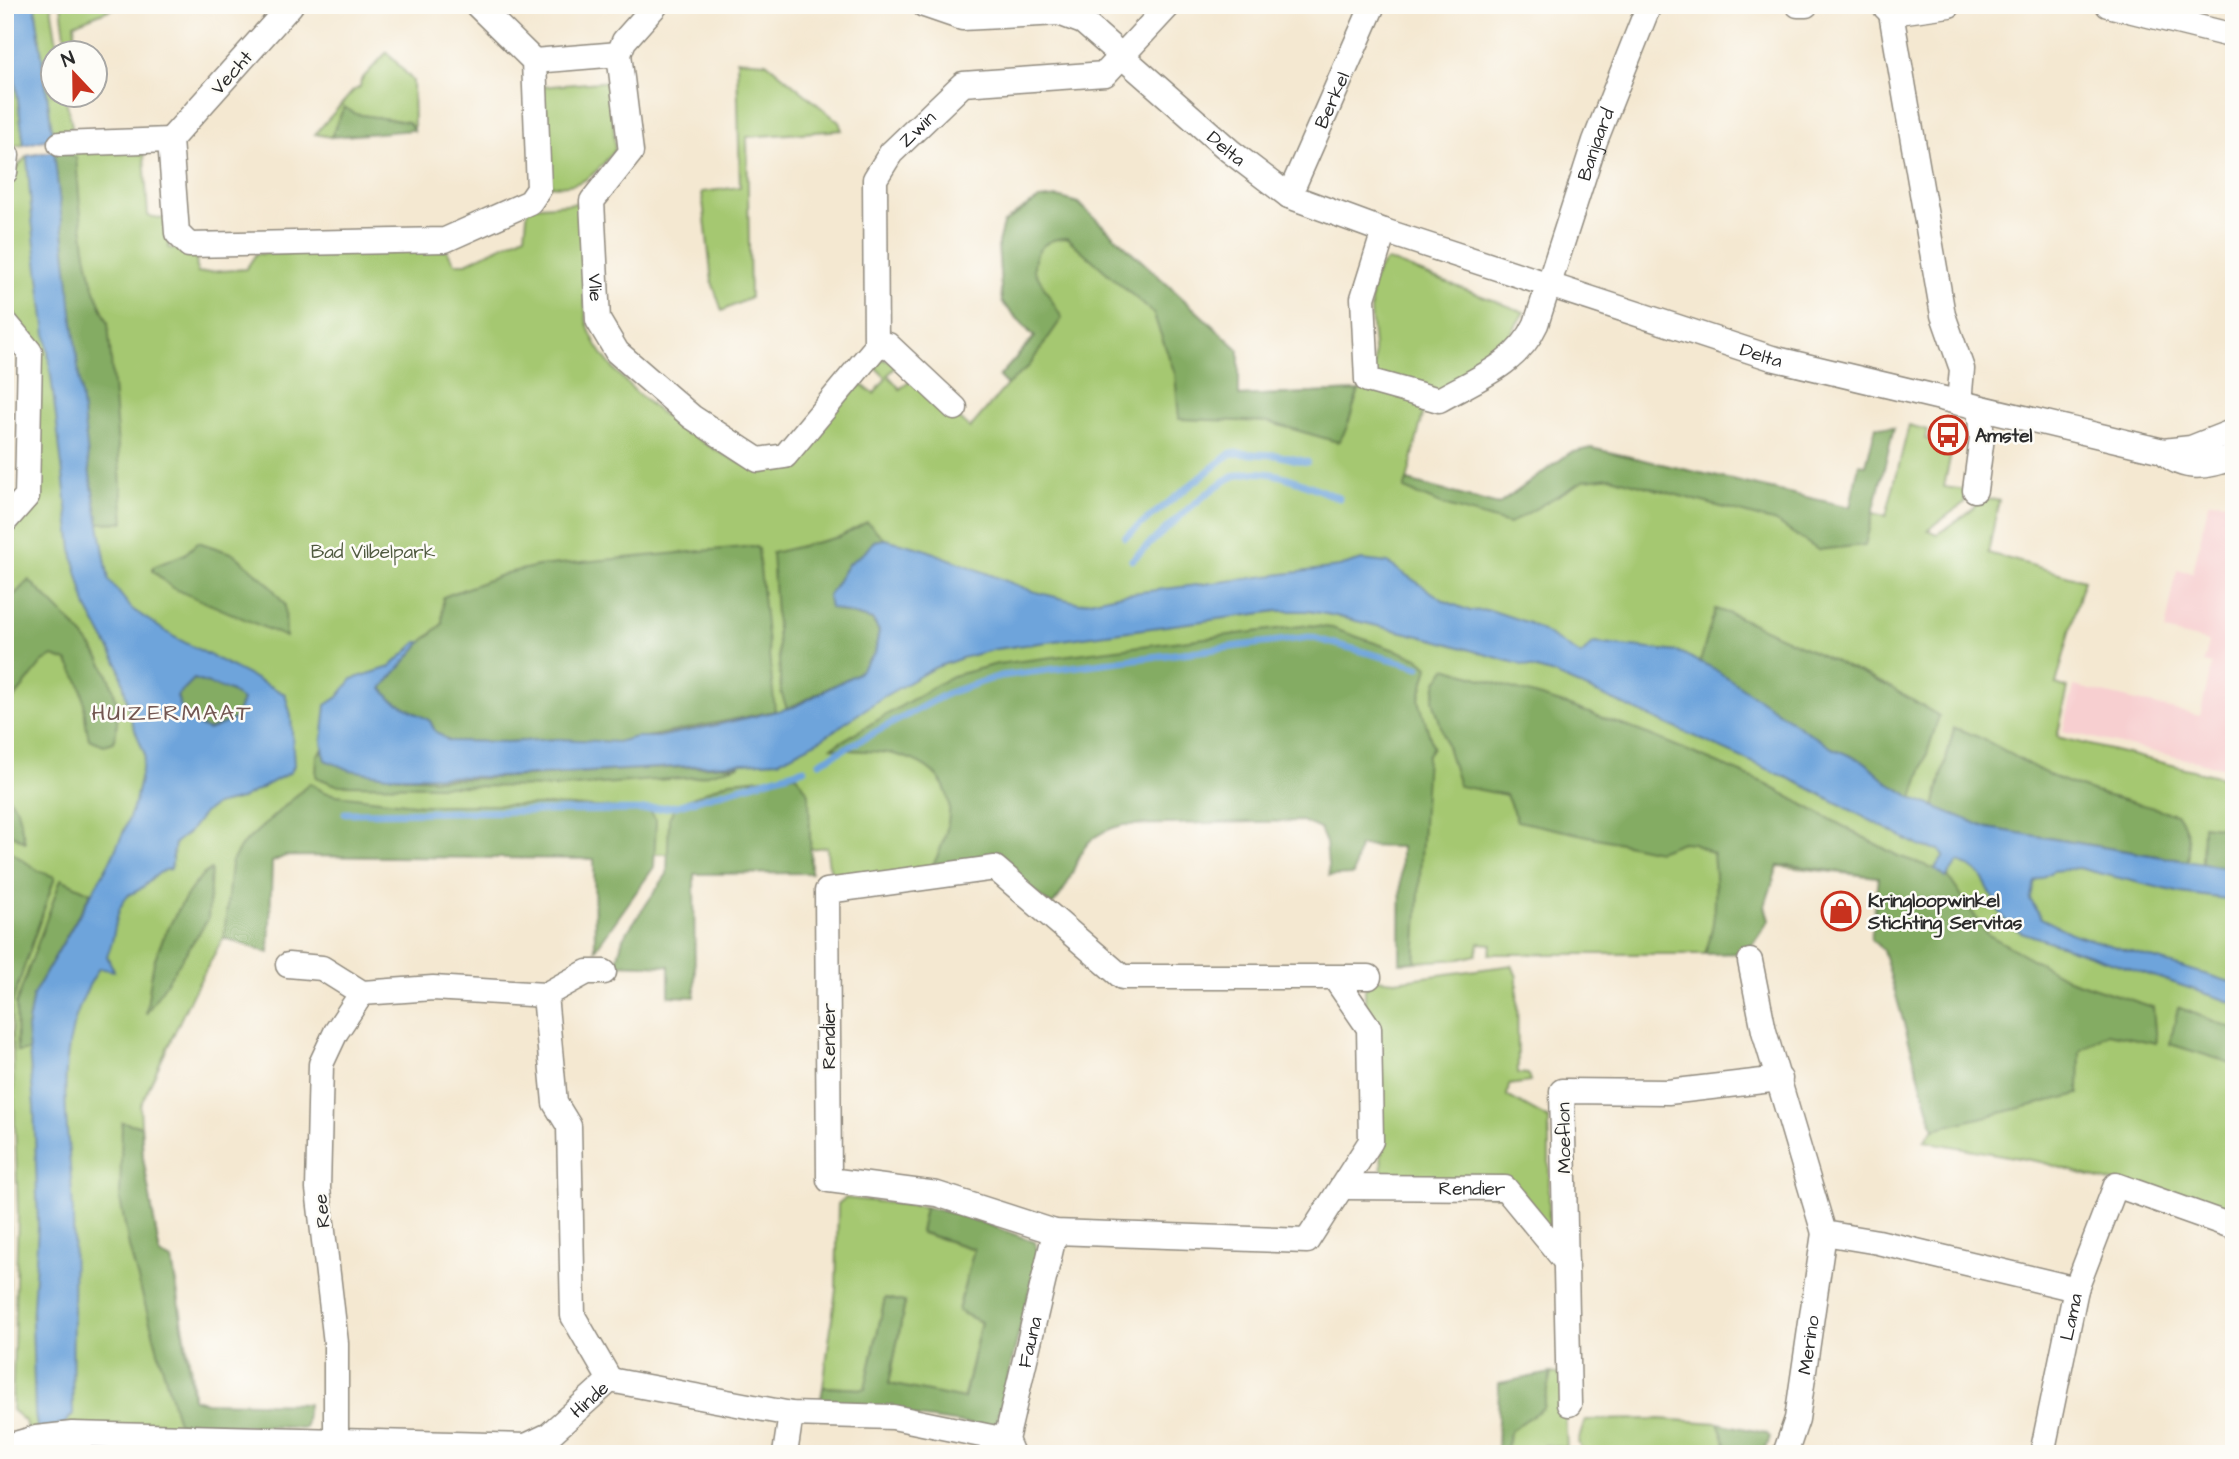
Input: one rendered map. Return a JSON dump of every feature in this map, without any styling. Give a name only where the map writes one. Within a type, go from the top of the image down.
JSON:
[{"type":"street","name":"Vecht","points":[[170,140],[291,5]]},
{"type":"street","points":[[60,144],[170,140],[177,233],[189,245],[444,240],[530,202],[539,189],[534,61],[477,5]]},
{"type":"street","points":[[534,61],[620,54],[624,41],[656,5]]},
{"type":"street","name":"Delta","points":[[924,5],[962,18],[1059,13],[1083,22],[1230,151],[1289,196],[1384,231],[1772,359],[2163,452],[2191,448],[2234,432]]},
{"type":"street","points":[[1123,57],[1169,5]]},
{"type":"street","name":"Berkel","points":[[1289,196],[1373,5]]},
{"type":"street","name":"Banjaard","points":[[1548,284],[1595,141],[1649,5]]},
{"type":"street","points":[[1798,5],[1806,5]]},
{"type":"street","points":[[1949,5],[1887,9],[1943,315],[1962,369],[1969,406],[1982,438],[1975,490]]},
{"type":"street","points":[[2108,5],[2234,36]]},
{"type":"street","name":"Vlie","points":[[620,54],[631,152],[592,201],[598,320],[617,352],[692,417],[758,460],[785,456],[876,347]]},
{"type":"street","name":"Zwin","points":[[876,347],[874,179],[891,153],[963,84],[1105,74],[1123,57]]},
{"type":"street","points":[[1384,231],[1367,283],[1362,315],[1367,380],[1378,384],[1439,400],[1516,356],[1529,339],[1548,284]]},
{"type":"street","points":[[5,322],[30,352],[27,496],[5,521]]},
{"type":"street","points":[[876,347],[888,345],[955,408]]},
{"type":"street","name":"Delta","points":[[2163,452],[2171,459],[2194,467],[2208,467],[2234,457]]},
{"type":"street","name":"Rendier","points":[[1334,977],[1369,1028],[1371,1141],[1307,1241],[1055,1232],[937,1195],[829,1180],[827,891],[995,868],[1122,977],[1334,977],[1369,977]]},
{"type":"street","points":[[1750,961],[1764,1031],[1824,1233],[1878,1242],[2076,1289]]},
{"type":"street","points":[[288,965],[322,968],[362,993],[433,988],[545,995],[587,972],[604,972]]},
{"type":"street","name":"Ree","points":[[336,1440],[336,1343],[318,1189],[321,1064],[336,1032],[362,993]]},
{"type":"street","points":[[545,995],[555,1103],[569,1126],[573,1316],[610,1380]]},
{"type":"street","name":"Moeflon","points":[[1569,1404],[1562,1091],[1668,1092],[1780,1079]]},
{"type":"street","name":"Lama","points":[[2042,1454],[2076,1289],[2116,1185],[2234,1227]]},
{"type":"street","name":"Rendier","points":[[1342,1187],[1505,1188],[1566,1262]]},
{"type":"street","name":"Fauna","points":[[1009,1447],[1055,1232]]},
{"type":"street","name":"Merino","points":[[1785,1454],[1797,1419],[1824,1233]]},
{"type":"street","name":"Hinde","points":[[5,1447],[48,1436],[336,1440],[526,1450],[549,1435],[610,1380],[791,1414],[893,1418],[1009,1447]]},
{"type":"street","points":[[785,1454],[791,1414]]},
{"type":"shaded area","points":[[2209,501],[2234,502],[2234,770],[2063,731],[2074,686],[2200,716],[2212,665],[2204,663],[2209,642],[2165,631],[2177,570],[2193,572]]},
{"type":"green space","points":[[5,5],[24,145],[12,146],[5,132]]},
{"type":"green space","points":[[35,5],[51,5],[56,38],[39,38]]},
{"type":"green space","points":[[61,5],[121,5],[74,24],[76,38],[65,38]]},
{"type":"green space","points":[[387,52],[413,81],[414,130],[408,122],[337,124],[331,137],[315,134],[353,91],[360,87],[361,80]]},
{"type":"green space","points":[[737,60],[766,62],[839,122],[842,130],[747,137],[750,298],[722,311],[712,282],[702,192],[740,187]]},
{"type":"green space","points":[[611,81],[615,150],[593,174],[578,183],[545,185],[540,87]]},
{"type":"green space","points":[[344,107],[356,114],[408,122],[414,130],[331,137]]},
{"type":"green space","points":[[49,108],[68,108],[72,126],[70,135],[53,138]]},
{"type":"green space","name":"Bad Vilbelpark","points":[[136,148],[144,155],[148,216],[167,219],[169,248],[196,253],[197,273],[246,269],[256,254],[446,249],[455,263],[466,263],[525,235],[528,207],[579,203],[586,317],[598,348],[615,371],[662,414],[716,450],[765,473],[861,384],[874,394],[886,378],[875,367],[882,359],[898,364],[888,375],[900,389],[912,378],[970,428],[1007,385],[999,377],[1034,337],[1002,302],[998,243],[1003,224],[1029,205],[1046,199],[1078,203],[1239,350],[1239,396],[1359,391],[1374,367],[1371,310],[1373,281],[1388,260],[1524,312],[1509,337],[1423,413],[1407,481],[1498,505],[1570,453],[1591,448],[1886,516],[1909,425],[1927,430],[1925,439],[1953,444],[1944,487],[1967,490],[1964,503],[1928,530],[1938,534],[1972,510],[1979,499],[1999,500],[1988,553],[2084,580],[2056,684],[2068,688],[2057,737],[2234,780],[2234,1218],[2041,1162],[1924,1141],[1934,1129],[1878,877],[1778,866],[1736,941],[1710,942],[1705,954],[1489,954],[1492,944],[1479,943],[1476,955],[1460,959],[1415,962],[1424,791],[946,842],[929,873],[844,880],[834,874],[830,867],[827,847],[727,857],[558,849],[271,850],[191,997],[140,1106],[143,1158],[160,1255],[172,1260],[191,1370],[196,1436],[300,1440],[302,1454],[33,1454],[25,1421],[12,1410],[18,1213],[11,1008],[5,1006],[5,544],[31,502],[15,318],[5,308],[5,180],[27,156],[54,151]]},
{"type":"green space","points":[[61,150],[76,157],[81,221],[88,262],[99,303],[108,322],[124,522],[99,523],[90,475],[54,151]]},
{"type":"green space","points":[[1058,197],[1078,203],[1239,350],[1239,396],[1359,391],[1348,425],[1338,442],[1268,422],[1179,419],[1175,374],[1153,313],[1067,238],[1053,240],[1043,246],[1034,263],[1034,270],[1062,318],[1028,367],[1007,385],[999,377],[1035,337],[1002,302],[998,243],[1003,224],[1039,199]]},
{"type":"green space","points":[[1876,426],[1894,428],[1865,545],[1818,550],[1776,522],[1611,477],[1585,480],[1509,524],[1443,505],[1404,489],[1407,481],[1498,505],[1570,453],[1591,448],[1850,507],[1859,464],[1866,465]]},
{"type":"green space","points":[[867,522],[885,539],[874,541],[865,552],[848,564],[828,597],[835,610],[872,620],[879,631],[875,653],[858,673],[787,709],[781,692],[772,553],[839,537]]},
{"type":"green space","points":[[198,542],[234,554],[269,584],[285,605],[286,637],[172,588],[153,571],[153,567],[185,554]]},
{"type":"green space","points":[[755,546],[758,549],[775,711],[617,743],[558,739],[449,741],[435,731],[430,721],[391,699],[382,688],[422,642],[442,624],[443,597],[507,573],[538,566]]},
{"type":"green space","points":[[29,580],[80,632],[107,671],[117,716],[114,742],[104,745],[89,739],[79,683],[67,661],[53,656],[42,663],[5,710],[10,599]]},
{"type":"green space","points":[[1715,609],[1734,615],[1888,686],[1939,716],[1913,798],[1886,781],[1865,762],[1832,748],[1700,662]]},
{"type":"green space","points":[[1309,625],[1332,628],[1418,658],[1428,667],[1419,700],[1433,747],[1427,756],[1415,962],[1400,963],[1401,847],[1359,846],[1353,875],[1329,876],[1326,843],[1320,829],[1302,821],[1123,825],[1105,831],[1084,848],[1069,881],[1051,906],[1000,861],[929,873],[945,836],[949,818],[949,802],[944,787],[934,774],[919,763],[897,755],[832,747],[952,676],[997,664]]},
{"type":"green space","points":[[1446,668],[1567,705],[1650,735],[1762,782],[1898,856],[1945,872],[1987,934],[2068,979],[2153,1007],[2156,1043],[2108,1033],[2080,1051],[2079,1094],[1934,1129],[1883,950],[1871,939],[1878,877],[1791,865],[1778,866],[1765,906],[1769,920],[1751,947],[1751,953],[1705,954],[1712,930],[1715,904],[1713,854],[1693,843],[1682,842],[1658,851],[1517,821],[1506,795],[1459,786],[1433,700],[1437,682]]},
{"type":"green space","points":[[194,679],[230,691],[243,700],[235,719],[209,730],[188,718],[181,709],[177,696]]},
{"type":"green space","points":[[1954,728],[1980,738],[2070,784],[2176,814],[2188,836],[2188,861],[1988,828],[1934,807]]},
{"type":"green space","points":[[322,750],[325,760],[353,769],[412,778],[505,777],[740,765],[697,777],[561,787],[336,785],[316,777],[317,755]]},
{"type":"green space","points":[[797,775],[809,794],[811,873],[694,874],[695,997],[669,996],[669,966],[616,964],[623,938],[667,874],[669,818],[676,805],[730,781]]},
{"type":"green space","points":[[310,783],[324,792],[337,795],[423,805],[548,805],[644,809],[651,812],[656,820],[654,867],[595,950],[594,859],[285,856],[272,862],[269,953],[224,938],[231,863],[241,846]]},
{"type":"green space","points":[[5,792],[17,809],[25,842],[5,831]]},
{"type":"green space","points":[[2203,825],[2234,829],[2234,869],[2202,863]]},
{"type":"green space","points":[[5,848],[39,871],[55,877],[7,1017],[11,1190],[5,1413]]},
{"type":"green space","points":[[211,870],[208,919],[146,1014],[158,950],[187,895],[204,874]]},
{"type":"green space","points":[[61,879],[91,893],[33,995],[27,1029],[31,1050],[17,1052],[16,1004]]},
{"type":"green space","points":[[1512,965],[1517,977],[1518,1073],[1528,1074],[1530,1082],[1509,1085],[1507,1096],[1549,1119],[1549,1229],[1513,1198],[1382,1179],[1378,1031],[1365,1010],[1365,989],[1376,979],[1395,981]]},
{"type":"green space","points":[[2178,1007],[2234,1029],[2234,1064],[2170,1044]]},
{"type":"green space","points":[[122,1122],[141,1126],[143,1158],[160,1255],[172,1260],[193,1399],[206,1402],[308,1404],[305,1428],[178,1423],[129,1247],[120,1199]]},
{"type":"green space","points":[[845,1198],[925,1207],[922,1233],[974,1249],[958,1311],[981,1322],[963,1400],[889,1384],[905,1303],[885,1298],[865,1389],[823,1387],[836,1289],[838,1204]]},
{"type":"green space","points":[[925,1207],[965,1216],[1035,1242],[1038,1255],[997,1422],[991,1427],[820,1404],[823,1387],[865,1389],[885,1298],[905,1302],[889,1384],[964,1399],[981,1322],[958,1311],[974,1249],[920,1232]]},
{"type":"green space","points":[[1551,1373],[1563,1375],[1567,1448],[1545,1445],[1533,1454],[1505,1454],[1510,1431],[1543,1408]]},
{"type":"green space","points":[[1551,1373],[1543,1408],[1510,1431],[1505,1454],[1497,1454],[1499,1383]]},
{"type":"green space","points":[[1659,1419],[1718,1423],[1730,1454],[1583,1454],[1578,1442],[1585,1420]]},
{"type":"green space","points":[[1718,1423],[1766,1433],[1770,1437],[1764,1454],[1730,1454]]},
{"type":"water","points":[[5,5],[35,5],[39,38],[38,108],[49,108],[53,138],[24,145]]},
{"type":"water","points":[[54,151],[90,475],[109,580],[132,609],[174,637],[285,694],[291,715],[294,765],[291,772],[241,799],[216,805],[204,813],[190,831],[175,843],[171,869],[160,873],[124,900],[107,956],[114,971],[99,968],[72,1029],[65,1090],[73,1217],[73,1414],[62,1426],[66,1446],[81,1454],[41,1454],[35,1413],[32,1323],[38,1226],[34,1107],[27,1029],[33,995],[109,863],[123,833],[135,802],[145,755],[132,722],[119,666],[87,608],[73,557],[32,220],[27,156]],"holes":[[[194,679],[230,691],[242,700],[235,719],[209,730],[188,718],[181,709],[177,696]]]},
{"type":"water","points":[[885,539],[924,549],[1032,591],[1080,603],[1117,595],[1339,567],[1362,560],[1388,563],[1445,601],[1470,611],[1490,610],[1529,623],[1581,655],[1594,643],[1679,652],[1713,668],[1832,748],[1865,762],[1886,781],[1913,798],[1988,828],[2234,869],[2234,900],[2181,893],[2078,868],[2053,871],[2035,882],[2030,899],[2041,918],[2073,934],[2234,983],[2234,1003],[2021,932],[2001,915],[1984,880],[1969,866],[1958,862],[1946,878],[1935,869],[1944,856],[1939,850],[1919,846],[1799,783],[1554,674],[1432,639],[1308,611],[1278,611],[996,649],[962,658],[934,668],[883,697],[822,739],[779,761],[499,777],[387,776],[350,770],[325,760],[322,741],[326,705],[338,697],[352,679],[390,667],[417,642],[422,642],[382,688],[391,699],[430,721],[435,731],[449,741],[558,739],[617,742],[636,737],[658,737],[794,707],[858,673],[875,653],[879,631],[873,620],[830,608],[828,597],[848,564],[865,552],[874,541]]},
{"type":"waterway","points":[[1125,537],[1231,453],[1276,455],[1307,462]]},
{"type":"waterway","points":[[1132,560],[1201,498],[1230,478],[1241,474],[1279,475],[1339,498]]},
{"type":"waterway","points":[[820,762],[948,693],[1000,676],[1310,637],[1419,667]]},
{"type":"waterway","points":[[345,813],[642,810],[676,806],[804,769]]},
{"type":"place","name":"Amstel","points":[[1948,435]]},
{"type":"place","name":"Kringloopwinkel Stichting Servitas","points":[[1841,911]]},
{"type":"district","name":"HUIZERMAAT","points":[[172,712]]}]
